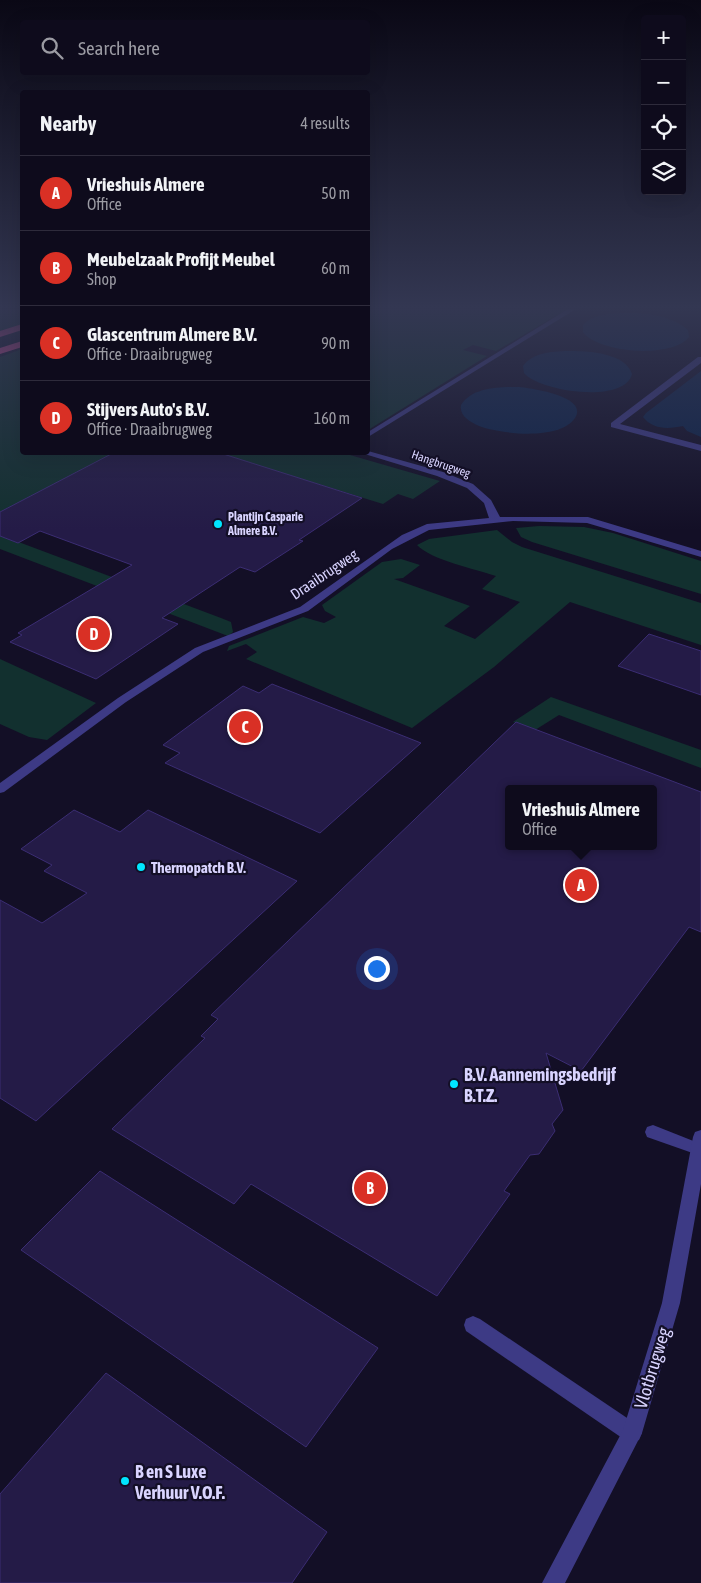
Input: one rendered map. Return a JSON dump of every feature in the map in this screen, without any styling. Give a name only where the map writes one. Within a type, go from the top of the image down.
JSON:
[{"type":"street","points":[[370,434],[452,383]]},
{"type":"street","points":[[670,383],[614,425],[701,448]]},
{"type":"street","name":"Hangbrugweg","points":[[370,454],[440,474],[470,486],[488,502],[493,516],[497,519]]},
{"type":"street","name":"Draaibrugweg","points":[[0,789],[122,700],[199,650],[304,609],[405,537],[427,527],[497,519],[556,518],[588,520],[701,554]]},
{"type":"street","points":[[653,1132],[700,1143]]},
{"type":"street","name":"Vlotbrugweg","points":[[552,1583],[632,1433],[671,1303],[700,1143]]},
{"type":"street","points":[[473,1325],[632,1433]]},
{"type":"green space","points":[[0,383],[20,383],[20,455],[135,455],[0,525]]},
{"type":"green space","points":[[370,383],[444,383],[370,429]]},
{"type":"green space","points":[[224,455],[350,455],[440,481],[413,499],[398,494],[383,504]]},
{"type":"green space","points":[[539,526],[584,527],[613,533],[701,561],[701,594],[532,542],[521,537],[516,528]]},
{"type":"green space","points":[[497,530],[522,547],[701,603],[701,645],[570,602],[494,667],[412,728],[246,659],[257,652],[246,644],[227,651],[229,646],[303,617],[324,623],[336,617],[325,611],[322,605],[382,562],[401,559],[420,565],[403,578],[394,579],[470,606],[444,626],[475,639],[520,602],[482,589],[496,576],[443,560],[417,545],[429,539]]},
{"type":"green space","points":[[0,535],[231,622],[233,632],[228,636],[0,549]]},
{"type":"green space","points":[[0,659],[96,703],[47,740],[29,737],[0,724]]},
{"type":"green space","points":[[551,697],[701,750],[701,768],[559,715],[535,730],[513,722]]},
{"type":"water","points":[[541,383],[626,383],[614,389],[599,392],[563,390]]},
{"type":"water","points":[[685,383],[701,383],[701,437],[687,431],[683,426],[667,428],[656,426],[643,417]]},
{"type":"water","points":[[519,387],[545,391],[566,399],[574,404],[577,410],[575,418],[557,430],[529,434],[489,429],[479,426],[463,415],[461,405],[466,399],[479,391]]},
{"type":"building","points":[[109,455],[226,455],[362,498],[299,540],[303,541],[255,572],[240,567],[162,618],[178,624],[96,679],[10,642],[22,635],[18,633],[132,565],[40,531],[18,543],[0,536],[0,512]]},
{"type":"building","points":[[649,634],[701,651],[701,695],[618,666]]},
{"type":"building","points":[[272,684],[421,743],[320,833],[165,763],[180,753],[163,745],[243,686],[259,693]]},
{"type":"building","points":[[516,722],[701,792],[701,932],[689,927],[581,1071],[546,1053],[563,1110],[552,1124],[555,1131],[539,1154],[530,1155],[504,1191],[510,1194],[437,1296],[251,1184],[234,1204],[112,1129],[205,1038],[201,1036],[218,1019],[211,1015]]},
{"type":"building","points":[[74,810],[120,832],[148,810],[297,881],[36,1121],[0,1098],[0,900],[42,923],[87,893],[44,871],[52,865],[21,849]]},
{"type":"building","points":[[100,1171],[378,1348],[306,1447],[21,1250]]},
{"type":"building","points":[[106,1373],[327,1532],[292,1583],[0,1583],[0,1494]]},
{"type":"place","name":"Plantijn Casparie Almere B.V.","points":[[218,524]]},
{"type":"place","name":"Stijvers Auto's B.V.","points":[[94,634]]},
{"type":"place","name":"Glascentrum Almere B.V.","points":[[245,727]]},
{"type":"place","name":"Thermopatch B.V.","points":[[141,867]]},
{"type":"place","name":"Vrieshuis Almere","points":[[581,885]]},
{"type":"place","name":"B.V. Aannemingsbedrijf B.T.Z.","points":[[454,1084]]},
{"type":"place","name":"Meubelzaak Profijt Meubel","points":[[370,1188]]},
{"type":"place","name":"B en S Luxe Verhuur V.O.F.","points":[[125,1481]]}]
